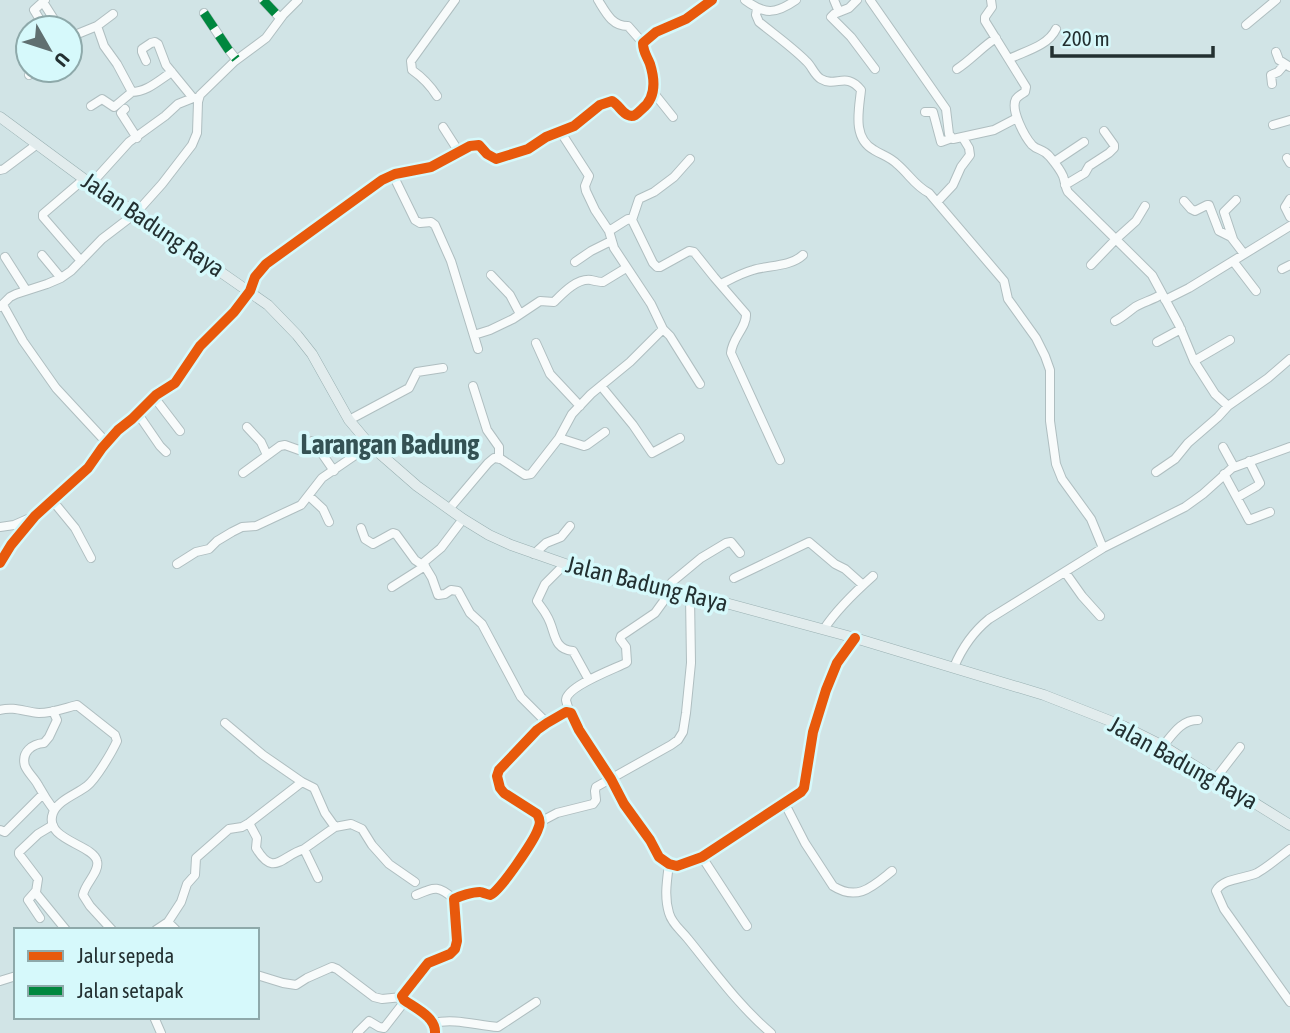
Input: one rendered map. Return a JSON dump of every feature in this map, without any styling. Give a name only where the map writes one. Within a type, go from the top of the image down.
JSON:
[{"type":"main road","name":"Jalan Badung Raya","points":[[0,117],[88,182],[136,212],[268,305],[298,335],[312,354],[349,420],[370,445],[417,486],[463,519],[504,542],[564,565],[629,584],[824,629],[1044,695],[1123,726],[1163,746],[1290,825]]},
{"type":"street","points":[[263,0],[280,18]]},
{"type":"street","points":[[80,261],[43,214],[88,182],[127,144],[178,104],[196,98],[236,60],[265,38],[298,0]]},
{"type":"street","points":[[437,96],[429,84],[412,70],[411,61],[455,0]]},
{"type":"street","points":[[0,563],[34,516],[88,468],[118,430],[154,397],[175,383],[200,346],[228,319],[266,264],[383,180],[393,175],[431,167],[470,146],[479,145],[491,157],[500,159],[528,149],[546,137],[574,126],[600,105],[612,101],[631,116],[648,104],[653,92],[653,78],[643,43],[628,26],[614,23],[598,0]]},
{"type":"street","points":[[643,43],[661,30],[686,19],[712,0]]},
{"type":"street","points":[[745,0],[757,9],[768,11],[781,10],[796,0]]},
{"type":"street","points":[[834,0],[839,12]]},
{"type":"street","points":[[870,0],[946,109],[949,134],[952,138]]},
{"type":"street","points":[[991,0],[992,7],[985,19],[1026,87],[1025,92],[1016,100],[1020,129],[1032,145],[1045,151],[1054,162],[1064,178],[1068,192],[1152,275],[1181,329],[1194,361],[1215,394],[1228,406]]},
{"type":"street","points":[[1246,25],[1276,0]]},
{"type":"street","points":[[36,14],[34,10],[44,1]]},
{"type":"street","points":[[855,1],[849,8],[834,14],[832,19],[851,37],[875,69]]},
{"type":"street","points":[[757,9],[759,22],[809,64],[820,78],[855,83],[861,90],[857,119],[863,139],[874,150],[904,169],[917,186],[929,193],[1004,281],[1008,299],[1036,338],[1050,370],[1050,421],[1056,464],[1062,479],[1091,519],[1103,548]]},
{"type":"street","points":[[204,13],[236,60]]},
{"type":"street","points":[[84,31],[97,26],[113,14]]},
{"type":"street","points":[[97,26],[104,46],[115,60],[132,92]]},
{"type":"street","points":[[1009,59],[1044,43],[1056,29]]},
{"type":"street","points":[[957,69],[996,38]]},
{"type":"street","points":[[107,443],[56,388],[1,306],[10,297],[26,289],[61,278],[71,271],[102,239],[136,212],[192,145],[197,133],[196,98],[166,65],[155,42],[142,49],[146,61]]},
{"type":"street","points":[[1272,84],[1271,75],[1287,65],[1279,60],[1276,52]]},
{"type":"street","points":[[91,106],[102,99],[114,107],[132,92],[149,88],[172,72]]},
{"type":"street","points":[[653,92],[673,117]]},
{"type":"street","points":[[125,109],[121,113],[137,138]]},
{"type":"street","points":[[925,112],[933,112],[940,142],[994,130],[1017,118]]},
{"type":"street","points":[[1273,125],[1290,120]]},
{"type":"street","points":[[443,127],[458,152]]},
{"type":"street","points":[[560,131],[587,173],[589,178],[586,191],[611,241],[651,304],[663,329],[700,384]]},
{"type":"street","points":[[1065,185],[1082,175],[1090,164],[1114,148],[1104,131]]},
{"type":"street","points":[[937,202],[953,185],[970,155],[964,138]]},
{"type":"street","points":[[1054,162],[1084,142]]},
{"type":"street","points":[[0,170],[36,145]]},
{"type":"street","points":[[690,159],[674,177],[639,199],[632,220],[655,265],[660,267],[691,251],[697,254],[713,277],[747,315],[731,353],[780,460]]},
{"type":"street","points":[[393,175],[415,220],[435,225],[459,284],[478,349]]},
{"type":"street","points":[[1290,199],[1285,207],[1290,217]]},
{"type":"street","points":[[1236,200],[1224,212],[1233,239],[1244,254]]},
{"type":"street","points":[[1184,201],[1193,210],[1209,205],[1219,231],[1233,239]]},
{"type":"street","points":[[1091,265],[1136,221],[1145,206]]},
{"type":"street","points":[[608,231],[628,219],[632,220]]},
{"type":"street","points":[[1115,321],[1136,307],[1189,288],[1290,226]]},
{"type":"street","points":[[575,262],[611,241]]},
{"type":"street","points":[[42,255],[61,278]]},
{"type":"street","points":[[721,284],[752,270],[787,263],[803,255]]},
{"type":"street","points":[[5,257],[26,289]]},
{"type":"street","points":[[1233,261],[1256,291]]},
{"type":"street","points":[[474,335],[513,319],[540,301],[554,302],[567,288],[589,280],[600,283],[626,268]]},
{"type":"street","points":[[491,275],[510,295],[520,314]]},
{"type":"street","points":[[449,509],[494,458],[525,475],[530,475],[559,438],[572,414],[663,329]]},
{"type":"street","points":[[1157,342],[1181,329]]},
{"type":"street","points":[[1194,361],[1230,340]]},
{"type":"street","points":[[536,343],[550,374],[580,406]]},
{"type":"street","points":[[1156,472],[1175,458],[1228,406],[1290,359]]},
{"type":"street","points":[[349,420],[409,388],[417,372],[443,368]]},
{"type":"street","points":[[473,386],[487,430],[499,447],[499,459]]},
{"type":"street","points":[[601,386],[652,453],[680,438]]},
{"type":"street","points":[[154,397],[180,431]]},
{"type":"street","points":[[138,414],[166,452]]},
{"type":"street","points":[[247,427],[261,442],[267,455]]},
{"type":"street","points":[[559,438],[584,446],[604,432]]},
{"type":"street","points":[[243,472],[280,446],[299,450],[312,441],[334,471]]},
{"type":"street","points":[[177,564],[196,552],[209,549],[217,541],[242,527],[256,526],[293,510],[309,496],[317,483],[370,445]]},
{"type":"street","points":[[1223,447],[1234,467]]},
{"type":"street","points":[[954,667],[960,653],[980,626],[989,619],[1103,548],[1185,507],[1234,467],[1290,447]]},
{"type":"street","points":[[1238,497],[1260,483],[1250,461]]},
{"type":"street","points":[[1224,474],[1249,520],[1269,512]]},
{"type":"street","points":[[309,496],[323,509],[329,522]]},
{"type":"street","points":[[52,500],[75,528],[91,558]]},
{"type":"street","points":[[0,527],[14,525],[34,516]]},
{"type":"street","points":[[392,587],[441,548],[463,519]]},
{"type":"street","points":[[534,554],[546,542],[561,537],[570,526]]},
{"type":"street","points":[[360,528],[365,539],[373,544],[393,533],[396,534],[415,561],[424,564]]},
{"type":"street","points":[[740,553],[731,542],[726,543],[701,558],[672,582],[655,613],[621,636],[620,639],[626,647],[626,663],[589,680],[568,695],[566,701],[579,730],[659,857],[677,866],[702,858],[801,792],[806,784],[813,732],[826,690],[837,663],[855,638]]},
{"type":"street","points":[[734,578],[808,542],[863,585]]},
{"type":"street","points":[[424,564],[438,595],[451,590],[458,591],[470,613],[482,624],[521,697],[547,723]]},
{"type":"street","points":[[564,565],[545,584],[537,601],[548,617],[559,645],[564,650],[573,651],[589,680]]},
{"type":"street","points":[[1065,572],[1100,616]]},
{"type":"street","points":[[824,629],[833,615],[873,576]]},
{"type":"street","points":[[454,900],[479,892],[488,895],[494,893],[508,878],[532,841],[540,822],[556,813],[593,804],[596,800],[595,789],[678,740],[683,732],[691,663],[690,596]]},
{"type":"street","points":[[0,710],[9,707],[36,713],[77,705],[115,736],[117,741],[96,775],[87,786],[54,810],[51,816],[53,825],[64,839],[89,850],[96,858],[95,872],[85,886],[83,895],[110,928]]},
{"type":"street","points":[[53,711],[57,720],[49,737],[44,743],[32,746],[25,758],[25,764],[54,810]]},
{"type":"street","points":[[540,822],[534,810],[503,793],[497,776],[499,770],[525,742],[547,723],[569,711]]},
{"type":"street","points":[[1163,746],[1179,727],[1192,719],[1198,720]]},
{"type":"street","points":[[225,723],[263,755],[314,788],[325,813],[335,827]]},
{"type":"street","points":[[1216,778],[1240,747]]},
{"type":"street","points":[[159,928],[168,922],[183,900],[186,885],[195,875],[196,858],[229,829],[249,823],[302,782]]},
{"type":"street","points":[[0,830],[5,832],[43,794]]},
{"type":"street","points":[[785,802],[805,843],[836,888],[853,893],[861,892],[892,871]]},
{"type":"street","points":[[249,823],[257,838],[256,848],[264,861],[268,862],[281,862],[335,827],[352,824],[362,829],[372,845],[390,864],[415,882]]},
{"type":"street","points":[[40,918],[29,900],[36,892],[38,879],[19,852],[38,834],[53,825]]},
{"type":"street","points":[[304,849],[318,878]]},
{"type":"street","points":[[1289,1001],[1224,909],[1216,891],[1229,881],[1257,873],[1290,849]]},
{"type":"street","points":[[702,858],[747,926]]},
{"type":"street","points":[[669,864],[666,890],[668,909],[674,924],[711,969],[771,1033]]},
{"type":"street","points":[[357,1033],[369,1021],[384,1028],[428,963],[450,954],[455,949],[457,941],[454,900],[444,890],[434,887],[416,895]]},
{"type":"street","points":[[36,892],[64,928]]},
{"type":"street","points":[[168,922],[174,928]]},
{"type":"street","points":[[259,976],[296,985],[332,967],[373,997],[404,999],[433,1023],[435,1033]]},
{"type":"street","points":[[433,1023],[457,1021],[498,1027],[536,1002]]},
{"type":"marked path","points":[[263,0],[280,18]]},
{"type":"marked path","points":[[204,13],[236,59]]},
{"type":"cycle path","points":[[0,563],[35,516],[88,468],[118,430],[156,395],[175,383],[200,346],[234,312],[266,264],[382,180],[395,174],[431,167],[470,146],[479,145],[496,159],[528,149],[546,137],[574,126],[600,105],[612,101],[626,114],[636,115],[647,105],[653,88],[652,70],[643,43],[656,32],[686,19],[712,0]]},
{"type":"cycle path","points":[[435,1033],[429,1018],[402,996],[428,963],[450,954],[455,949],[457,941],[454,899],[473,893],[490,895],[495,892],[535,835],[540,823],[537,814],[504,793],[497,776],[499,770],[537,730],[566,712],[571,713],[624,804],[659,857],[677,866],[702,857],[801,792],[804,788],[813,732],[826,690],[837,663],[855,638]]},
{"type":"district","name":"Larangan Badung","points":[[390,444]]}]
